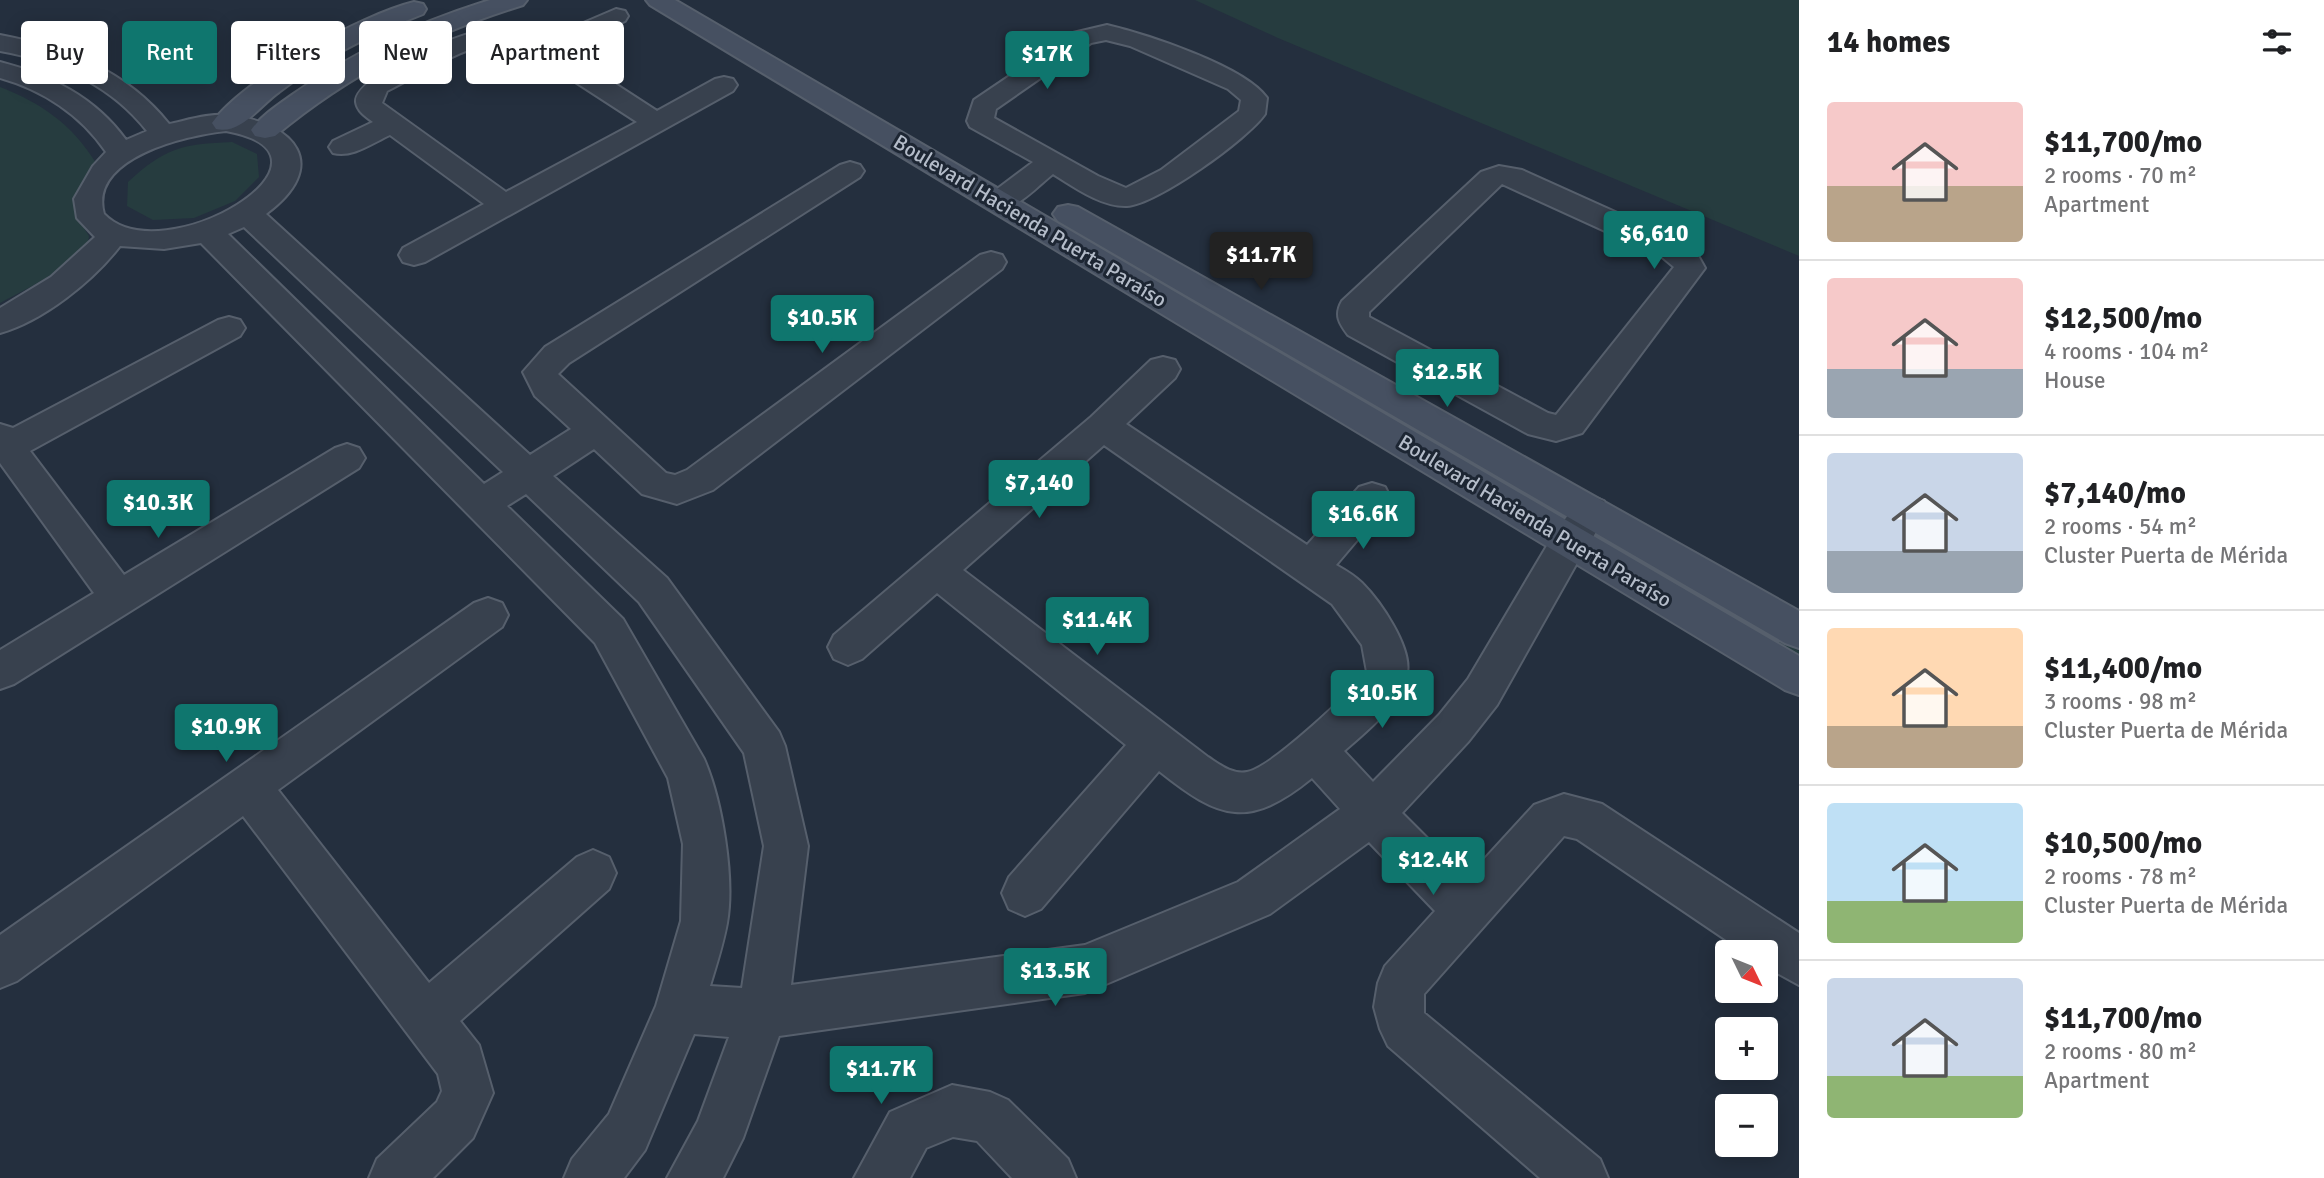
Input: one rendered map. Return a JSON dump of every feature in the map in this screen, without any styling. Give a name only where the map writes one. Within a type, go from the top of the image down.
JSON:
[{"type":"street","points":[[226,123],[267,87],[324,49],[390,18],[443,0]]},
{"type":"street","points":[[452,21],[515,0]]},
{"type":"street","name":"Boulevard Hacienda Puerta Paraíso","points":[[657,0],[1009,194],[1411,407],[1799,677]]},
{"type":"street","name":"Boulevard Hacienda Puerta Paraíso","points":[[697,0],[1009,194],[1580,526],[1799,631]]},
{"type":"street","points":[[605,21],[616,16]]},
{"type":"street","points":[[1107,32],[1139,41],[1237,83],[1254,98],[1252,114],[1156,187],[1128,197],[1103,189],[1052,161],[980,121],[983,106],[1082,38],[1107,32]]},
{"type":"street","points":[[0,43],[46,52],[93,71],[134,99],[163,134]]},
{"type":"street","points":[[265,130],[327,80],[359,63]]},
{"type":"street","points":[[0,69],[36,81],[74,102],[109,134],[121,155]]},
{"type":"street","points":[[380,84],[373,90],[369,103],[372,109],[505,205]]},
{"type":"street","points":[[598,84],[657,122]]},
{"type":"street","points":[[414,256],[724,85]]},
{"type":"street","points":[[226,123],[265,130],[280,140],[288,154],[287,170],[278,187],[247,213],[208,232],[154,240],[113,234],[91,217],[89,192],[96,180],[121,155],[163,134],[206,124],[226,123]]},
{"type":"street","points":[[344,147],[392,123]]},
{"type":"street","points":[[1009,194],[1052,161]]},
{"type":"street","points":[[850,171],[557,355],[540,372],[547,387],[655,484],[677,490],[700,480],[991,262]]},
{"type":"street","points":[[1499,175],[1512,176],[1673,250],[1685,259],[1690,268],[1570,424],[1556,428],[1541,425],[1443,373],[1359,327],[1353,319],[1353,309],[1491,178],[1499,175]]},
{"type":"street","points":[[247,213],[653,590],[764,746],[786,846],[772,958],[761,1014],[746,1063],[716,1138],[694,1178]]},
{"type":"street","points":[[208,232],[609,631],[689,773],[705,844],[704,921],[680,1009],[627,1132],[591,1178]]},
{"type":"street","points":[[0,322],[76,275],[96,257],[113,234]]},
{"type":"street","points":[[119,598],[4,442],[229,328]]},
{"type":"street","points":[[848,647],[1103,426],[1163,369]]},
{"type":"street","points":[[1411,407],[1443,373]]},
{"type":"street","points":[[937,571],[1156,743],[1225,790],[1244,794],[1260,789],[1315,750],[1383,686],[1388,671],[1385,654],[1360,606],[1311,567],[1103,426]]},
{"type":"street","points":[[480,505],[595,431]]},
{"type":"street","points":[[0,671],[347,458]]},
{"type":"street","points":[[1311,567],[1372,497]]},
{"type":"street","points":[[680,1009],[761,1014],[1085,969],[1254,898],[1372,813],[1462,720],[1495,674],[1580,526]]},
{"type":"street","points":[[0,964],[488,615]]},
{"type":"street","points":[[1025,893],[1156,743]]},
{"type":"street","points":[[1315,750],[1466,911]]},
{"type":"street","points":[[249,788],[461,1063],[468,1093],[455,1120],[396,1178]]},
{"type":"street","points":[[1581,1178],[1405,1029],[1398,1007],[1402,983],[1550,820],[1564,815],[1586,819],[1799,961]]},
{"type":"street","points":[[427,1017],[593,873]]},
{"type":"street","points":[[881,1178],[908,1130],[952,1111],[990,1118],[1049,1178]]},
{"type":"green space","points":[[1195,0],[1799,0],[1799,256],[1278,38]]},
{"type":"green space","points":[[0,87],[29,100],[54,116],[77,137],[96,163],[83,182],[77,199],[79,216],[89,236],[86,246],[66,265],[0,303]]},
{"type":"green space","points":[[232,142],[257,154],[259,177],[235,201],[194,218],[153,220],[127,206],[128,182],[164,155],[200,144]]},
{"type":"green space","points":[[1635,557],[1799,651],[1799,656],[1633,560]]}]
